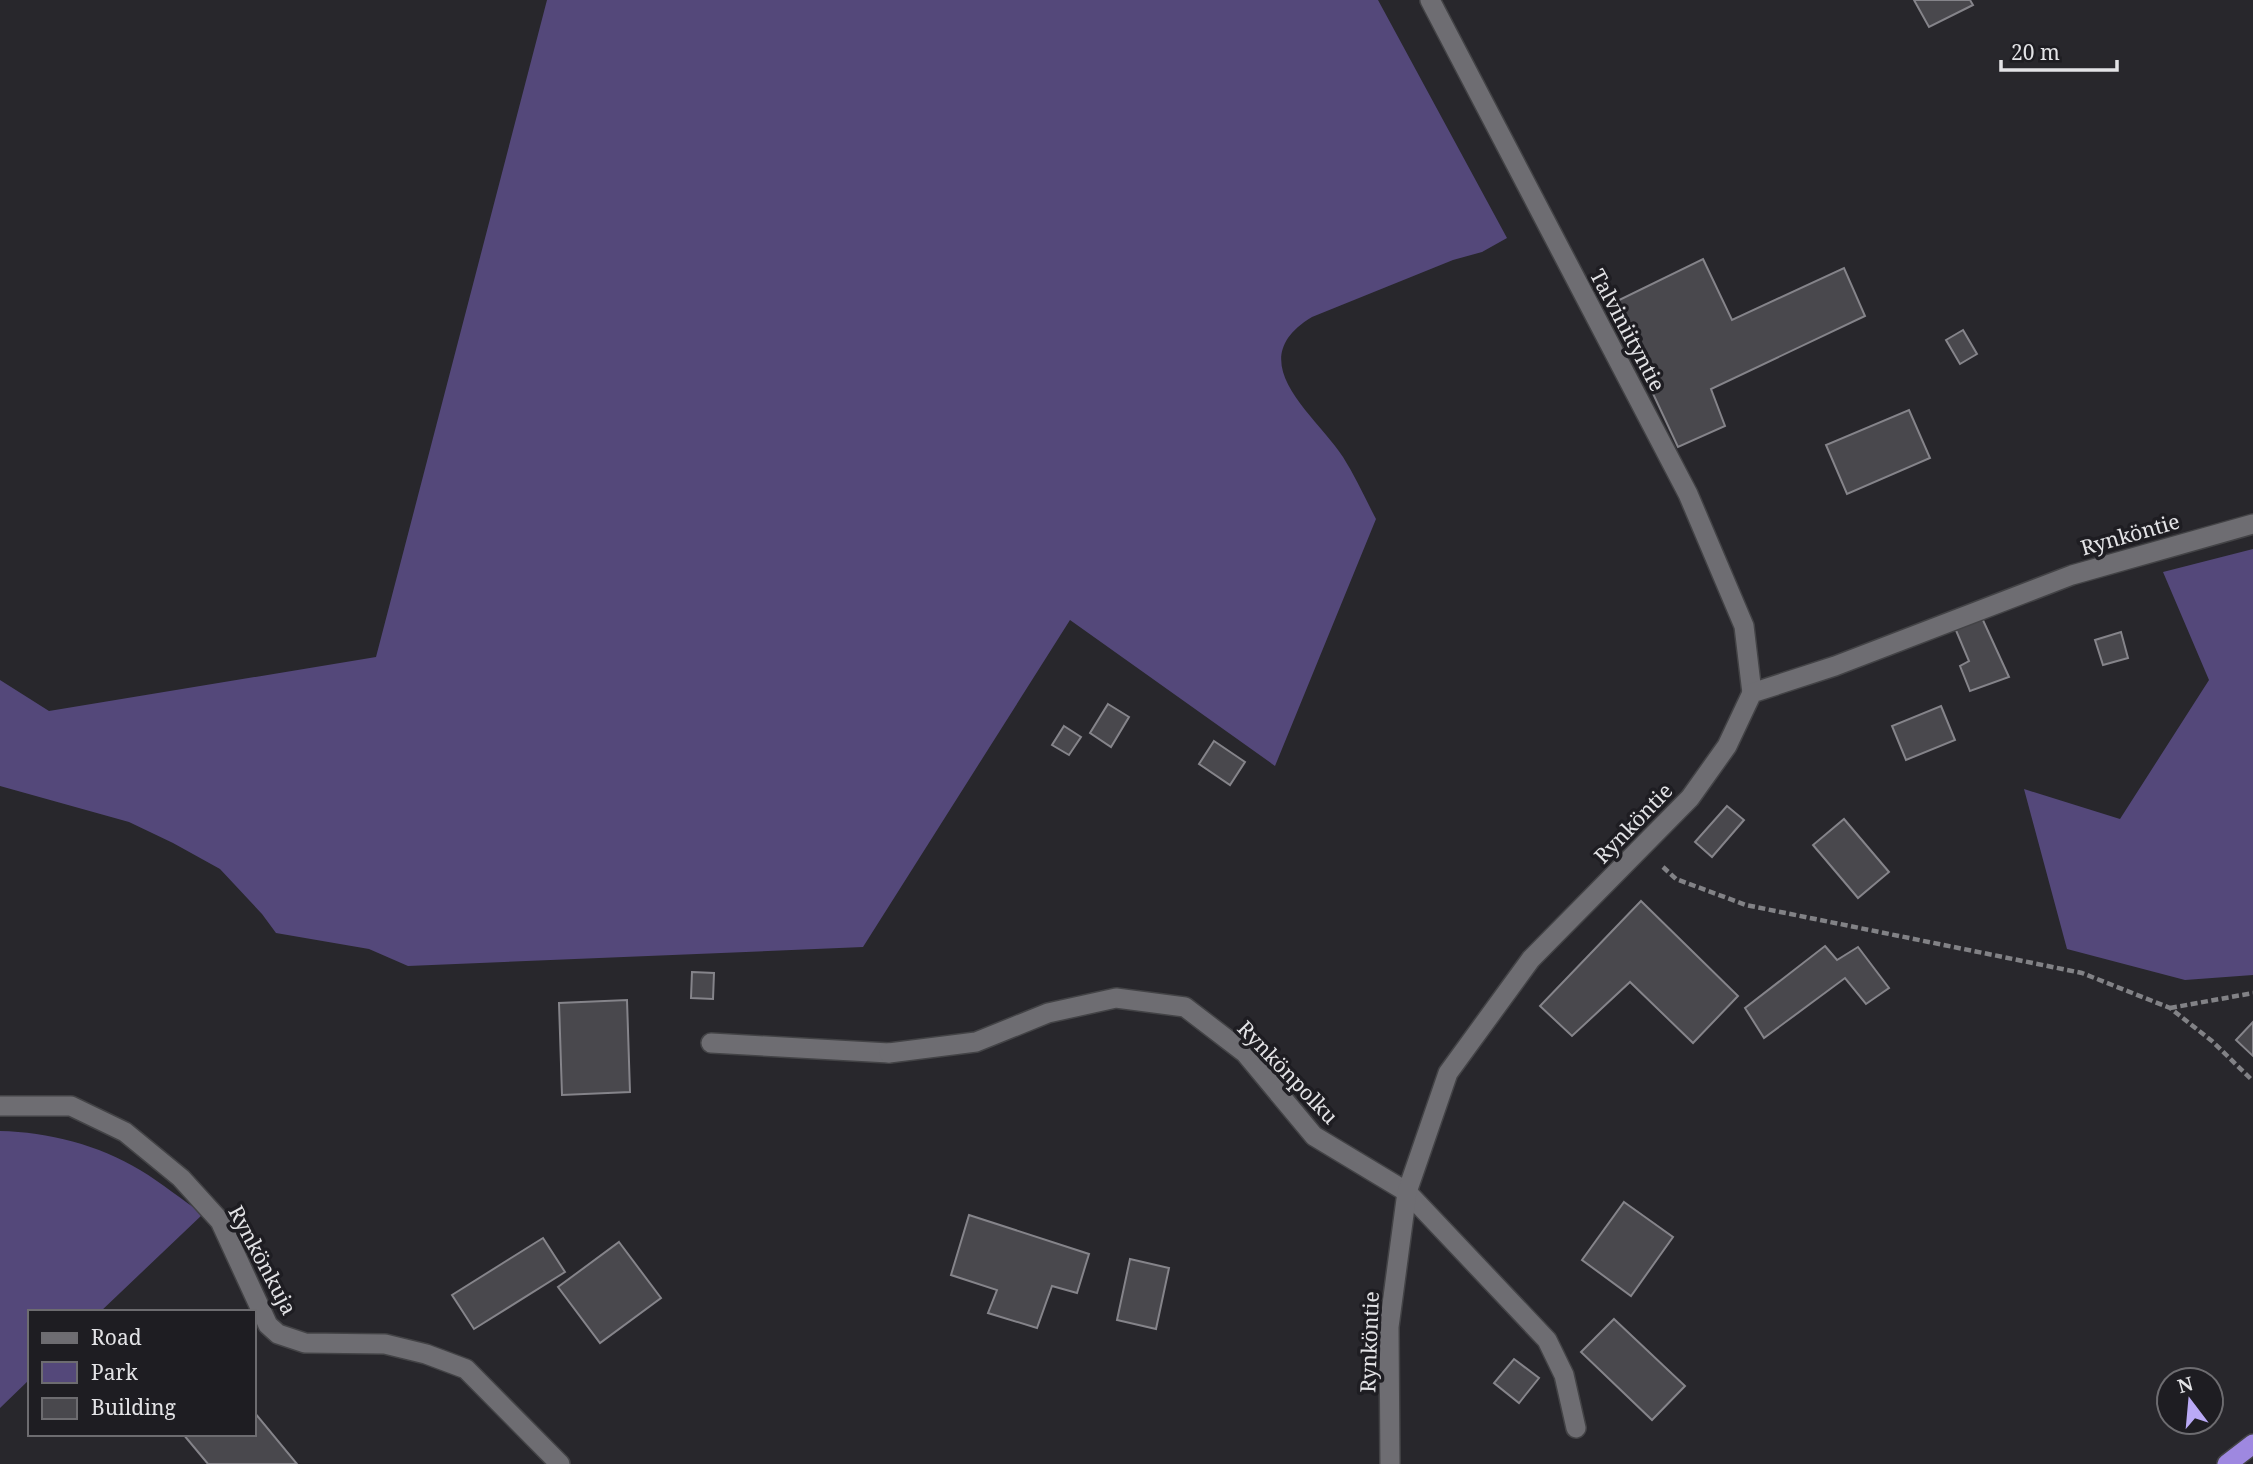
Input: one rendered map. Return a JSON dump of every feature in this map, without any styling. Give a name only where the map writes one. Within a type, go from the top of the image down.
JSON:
[{"type":"highway","points":[[2227,1464],[2253,1444]]},
{"type":"street","name":"Talviniityntie","points":[[1430,0],[1688,494],[1744,626],[1752,693]]},
{"type":"street","name":"Rynköntie","points":[[1391,1464],[1389,1327],[1406,1192],[1448,1073],[1531,959],[1690,799],[1727,747],[1752,693],[1835,666],[2072,575],[2253,524]]},
{"type":"street","name":"Rynkönpolku","points":[[711,1043],[888,1053],[976,1042],[1048,1013],[1116,998],[1185,1007],[1245,1053],[1314,1136],[1406,1192],[1547,1340],[1564,1375],[1576,1428]]},
{"type":"street","name":"Rynkönkuja","points":[[0,1106],[71,1107],[125,1132],[181,1178],[220,1221],[268,1325],[278,1334],[304,1343],[385,1344],[426,1354],[466,1369],[560,1464]]},
{"type":"path","points":[[1641,848],[1676,878],[1746,905],[2082,973],[2169,1008],[2212,1041],[2253,1081]]},
{"type":"path","points":[[2169,1008],[2253,993]]},
{"type":"green space","points":[[547,0],[1378,0],[1507,238],[1482,252],[1453,260],[1312,317],[1291,334],[1282,351],[1282,369],[1290,387],[1343,457],[1376,519],[1275,766],[1070,620],[863,947],[408,966],[369,949],[276,933],[220,869],[173,843],[129,822],[0,786],[0,680],[49,711],[376,657]]},
{"type":"green space","points":[[2253,549],[2253,975],[2185,980],[2067,949],[2024,789],[2120,819],[2209,680],[2163,572]]},
{"type":"green space","points":[[0,1131],[55,1137],[108,1154],[148,1175],[203,1214],[102,1310],[28,1310],[28,1381],[0,1408]]},
{"type":"building","points":[[1914,0],[1970,0],[1973,5],[1929,27]]},
{"type":"building","points":[[1703,259],[1732,320],[1844,268],[1865,316],[1711,389],[1725,426],[1678,447],[1611,304]]},
{"type":"building","points":[[1963,330],[1977,354],[1960,364],[1946,340]]},
{"type":"building","points":[[1909,410],[1930,458],[1847,494],[1826,445]]},
{"type":"building","points":[[1982,618],[2009,677],[1970,691],[1960,666],[1969,661],[1955,628]]},
{"type":"building","points":[[2121,632],[2128,658],[2103,665],[2095,640]]},
{"type":"building","points":[[1108,704],[1129,717],[1111,747],[1090,733]]},
{"type":"building","points":[[1941,706],[1955,740],[1906,760],[1892,726]]},
{"type":"building","points":[[1064,726],[1081,737],[1069,755],[1052,745]]},
{"type":"building","points":[[1214,741],[1245,762],[1230,785],[1199,764]]},
{"type":"building","points":[[1727,806],[1744,820],[1712,857],[1695,842]]},
{"type":"building","points":[[1844,819],[1889,872],[1858,898],[1813,845]]},
{"type":"building","points":[[1641,901],[1738,996],[1693,1043],[1630,982],[1572,1036],[1540,1006]]},
{"type":"building","points":[[1825,946],[1837,960],[1858,947],[1889,988],[1866,1004],[1845,978],[1764,1038],[1745,1008]]},
{"type":"building","points":[[692,972],[714,973],[713,999],[691,998]]},
{"type":"building","points":[[627,1000],[630,1092],[562,1095],[559,1003]]},
{"type":"building","points":[[2253,1022],[2253,1056],[2236,1040]]},
{"type":"building","points":[[1624,1202],[1673,1237],[1631,1296],[1582,1260]]},
{"type":"building","points":[[969,1215],[1089,1254],[1077,1293],[1052,1286],[1037,1328],[988,1313],[997,1290],[951,1275]]},
{"type":"building","points":[[543,1238],[565,1272],[474,1329],[452,1295]]},
{"type":"building","points":[[619,1242],[661,1298],[600,1343],[558,1287]]},
{"type":"building","points":[[1130,1259],[1169,1268],[1156,1329],[1117,1320]]},
{"type":"building","points":[[1614,1319],[1685,1386],[1652,1420],[1581,1352]]},
{"type":"building","points":[[1514,1359],[1539,1378],[1519,1403],[1494,1383]]},
{"type":"building","points":[[256,1414],[297,1464],[208,1464],[185,1436],[256,1436]]}]
